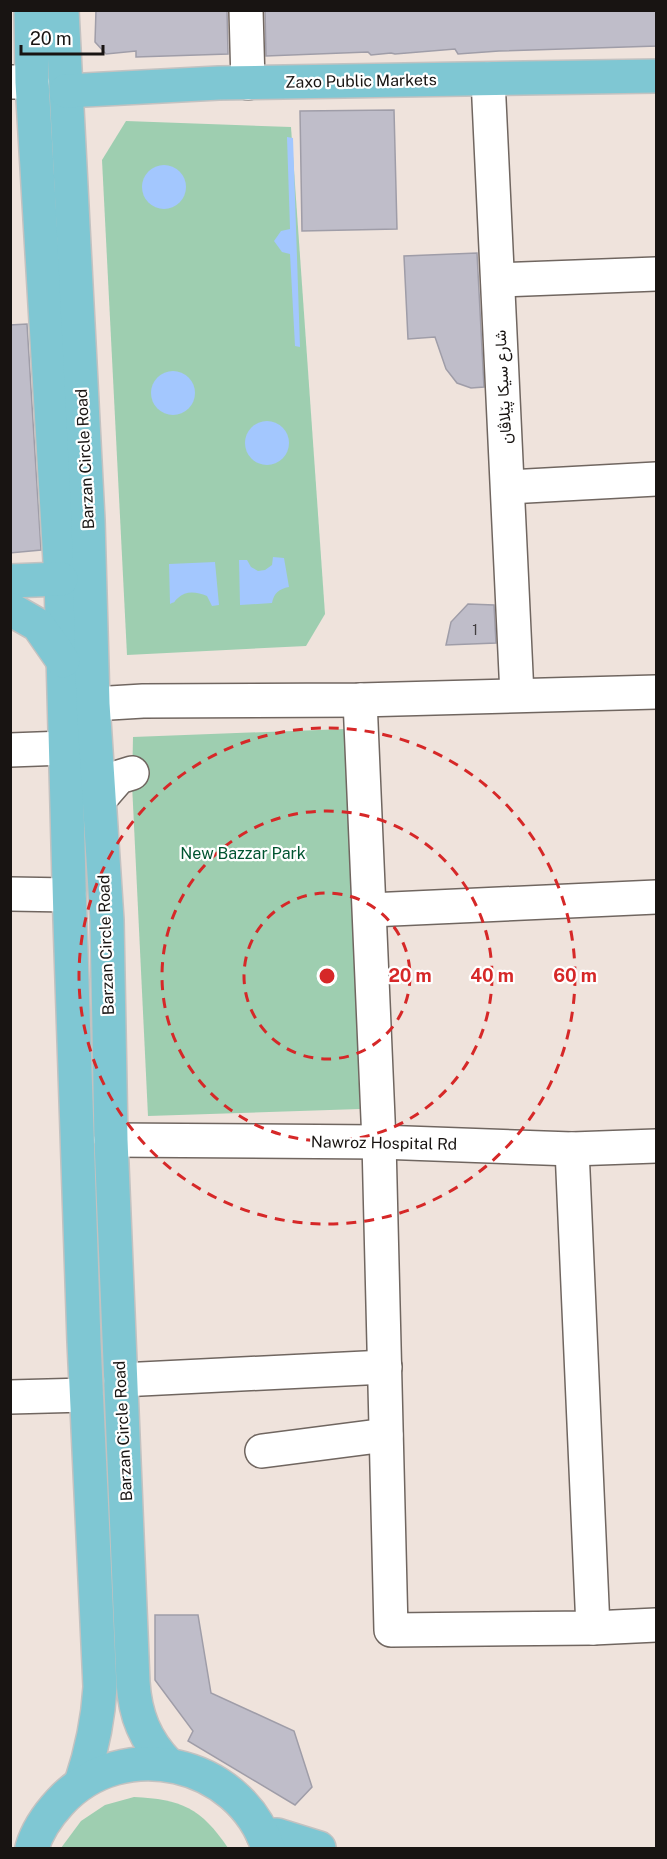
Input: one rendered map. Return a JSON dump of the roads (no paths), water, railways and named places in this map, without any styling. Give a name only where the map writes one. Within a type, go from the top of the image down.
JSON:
[{"type":"main road","name":"Barzan Circle Road","points":[[31,10],[21,82],[34,120],[61,579],[86,1395],[100,1687],[98,1719],[92,1751],[81,1782]]},
{"type":"main road","name":"Barzan Circle Road","points":[[62,10],[88,520],[93,704],[106,920],[111,1140],[134,1701],[146,1735],[155,1750],[168,1764]]},
{"type":"main road","name":"Zaxo Public Markets","points":[[67,104],[248,83],[657,76]]},
{"type":"main road","points":[[10,581],[61,579]]},
{"type":"main road","points":[[10,609],[38,625],[63,661]]},
{"type":"main road","points":[[29,1846],[49,1814],[81,1782],[115,1767],[138,1762],[168,1764],[199,1772],[225,1788],[247,1809],[266,1842],[277,1835],[319,1848]]},
{"type":"street","points":[[246,10],[248,83]]},
{"type":"street","name":"شارع سيكا پێلاڤان","points":[[488,79],[517,695]]},
{"type":"street","points":[[498,280],[657,274]]},
{"type":"street","points":[[508,487],[657,479]]},
{"type":"street","points":[[93,704],[143,701],[360,700],[657,692]]},
{"type":"street","points":[[360,700],[379,1142],[391,1630],[593,1628],[657,1624]]},
{"type":"street","points":[[10,750],[65,748]]},
{"type":"street","points":[[99,800],[119,777],[132,773]]},
{"type":"street","points":[[10,894],[69,895]]},
{"type":"street","points":[[370,910],[657,897]]},
{"type":"street","name":"Nawroz Hospital Rd","points":[[111,1140],[379,1142],[572,1149],[657,1146]]},
{"type":"street","points":[[572,1149],[593,1628]]},
{"type":"street","points":[[121,1380],[384,1367]]},
{"type":"street","points":[[10,1397],[86,1395]]},
{"type":"street","points":[[262,1451],[386,1435]]},
{"type":"water","points":[[287,137],[293,138],[300,347],[295,346],[290,254],[282,252],[274,241],[281,231],[290,229]]},
{"type":"water","points":[[164,165],[179,172],[186,187],[179,202],[164,209],[149,202],[142,187],[149,172]]},
{"type":"water","points":[[173,371],[188,378],[195,393],[188,408],[173,415],[158,408],[151,393],[158,378]]},
{"type":"water","points":[[267,421],[282,428],[289,443],[282,458],[267,465],[252,458],[245,443],[252,428]]},
{"type":"water","points":[[273,557],[284,558],[289,587],[277,592],[272,603],[240,605],[239,560],[247,560],[251,567],[258,571],[265,570],[272,565]]},
{"type":"water","points":[[215,562],[219,605],[212,606],[207,596],[192,592],[181,595],[170,604],[169,564]]},
{"type":"park label","name":"New Bazzar Park","points":[[243,853]]}]
